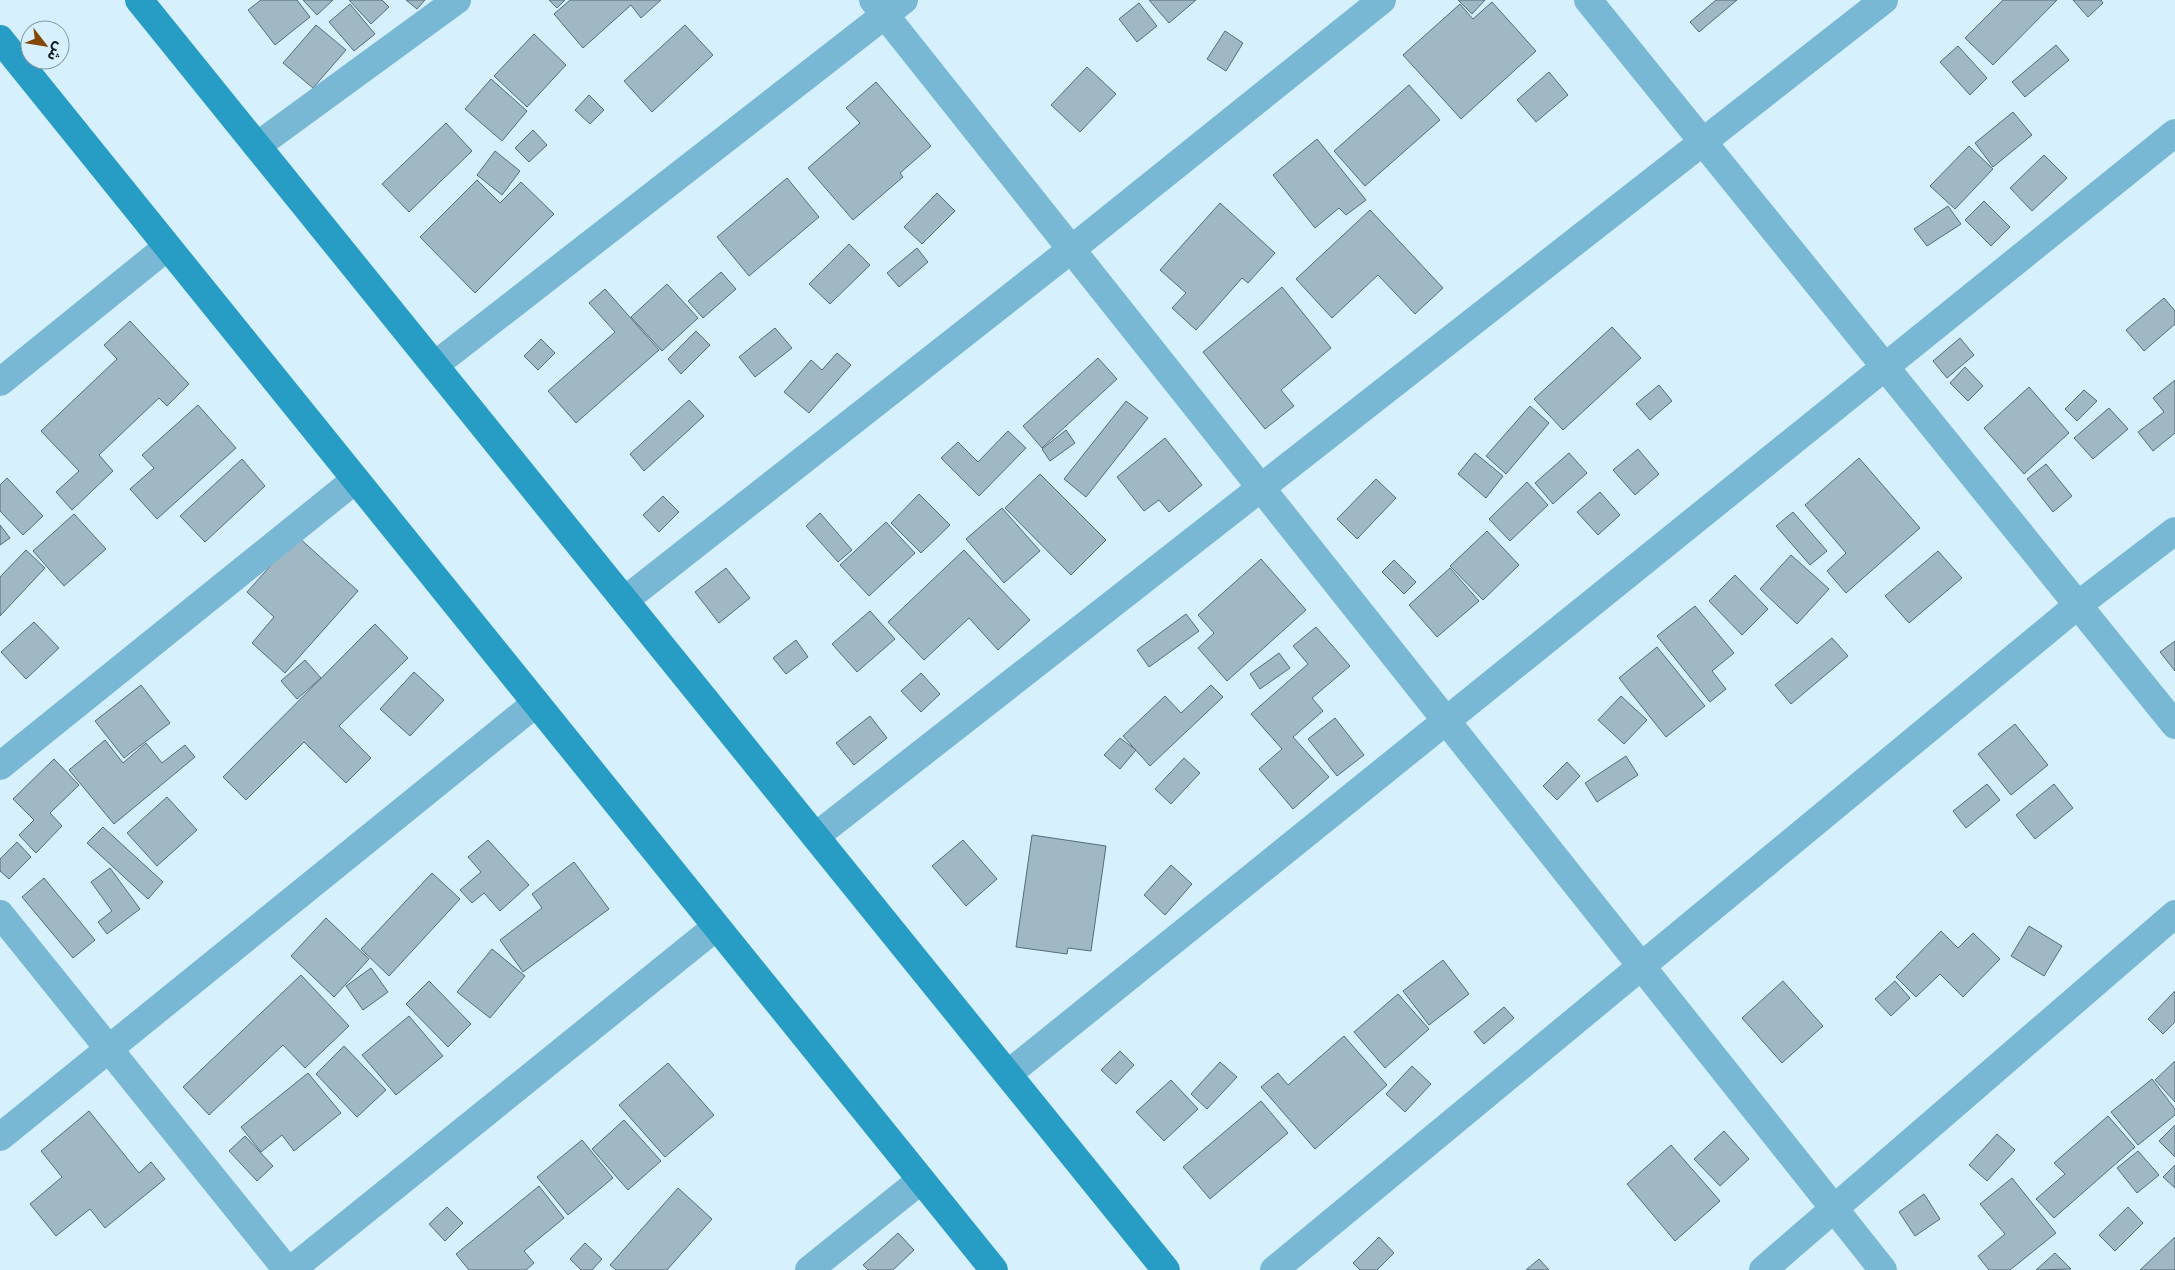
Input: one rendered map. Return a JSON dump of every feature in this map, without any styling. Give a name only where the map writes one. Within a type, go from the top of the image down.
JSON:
[{"type":"street","points":[[139,0],[1166,1270]]},
{"type":"street","points":[[257,146],[457,0]]},
{"type":"street","points":[[625,600],[1072,248],[1382,0]]},
{"type":"street","points":[[1588,0],[2175,725]]},
{"type":"street","points":[[816,836],[1884,0]]},
{"type":"street","points":[[435,365],[887,5],[1072,248],[1883,1270]]},
{"type":"street","points":[[0,39],[994,1270]]},
{"type":"street","points":[[1008,1074],[2175,133]]},
{"type":"street","points":[[0,382],[167,247]]},
{"type":"street","points":[[0,766],[355,480]]},
{"type":"street","points":[[1274,1270],[2078,605],[2175,531]]},
{"type":"street","points":[[0,1136],[536,703]]},
{"type":"street","points":[[0,914],[289,1270],[716,927]]},
{"type":"street","points":[[1763,1270],[2175,914]]},
{"type":"street","points":[[809,1270],[921,1180]]},
{"type":"building","points":[[261,0],[297,0],[310,17],[275,45],[248,10]]},
{"type":"building","points":[[303,0],[333,0],[317,15]]},
{"type":"building","points":[[349,0],[382,0],[389,7],[371,24]]},
{"type":"building","points":[[406,0],[425,0],[417,9]]},
{"type":"building","points":[[549,0],[565,0],[557,8]]},
{"type":"building","points":[[570,0],[661,0],[641,18],[631,5],[583,48],[554,14]]},
{"type":"building","points":[[1149,0],[1196,0],[1169,23]]},
{"type":"building","points":[[1458,0],[1485,0],[1472,14]]},
{"type":"building","points":[[1716,0],[1737,0],[1699,32],[1690,22]]},
{"type":"building","points":[[2003,0],[2057,0],[1993,65],[1965,38]]},
{"type":"building","points":[[2073,0],[2101,0],[2103,3],[2088,17]]},
{"type":"building","points":[[1492,2],[1536,51],[1461,119],[1403,55],[1460,4],[1473,19]]},
{"type":"building","points":[[1139,3],[1157,26],[1137,42],[1119,19]]},
{"type":"building","points":[[350,4],[375,34],[354,51],[329,22]]},
{"type":"building","points":[[316,25],[346,50],[313,88],[283,63]]},
{"type":"building","points":[[685,25],[713,55],[652,112],[624,81]]},
{"type":"building","points":[[1225,31],[1243,43],[1226,71],[1207,59]]},
{"type":"building","points":[[534,34],[566,65],[527,107],[494,76]]},
{"type":"building","points":[[2056,45],[2069,60],[2025,97],[2012,82]]},
{"type":"building","points":[[1958,46],[1987,78],[1970,95],[1940,62]]},
{"type":"building","points":[[1087,67],[1116,94],[1080,132],[1051,105]]},
{"type":"building","points":[[1549,72],[1568,95],[1536,122],[1517,100]]},
{"type":"building","points":[[491,79],[527,111],[502,141],[465,109]]},
{"type":"building","points":[[876,82],[931,146],[900,173],[903,177],[853,220],[808,168],[860,123],[846,108]]},
{"type":"building","points":[[1409,85],[1440,120],[1365,186],[1334,151]]},
{"type":"building","points":[[589,95],[604,110],[590,124],[575,110]]},
{"type":"building","points":[[2013,112],[2032,135],[1993,167],[1975,143]]},
{"type":"building","points":[[446,123],[472,151],[409,212],[382,184]]},
{"type":"building","points":[[533,130],[547,145],[529,162],[515,148]]},
{"type":"building","points":[[1317,139],[1366,200],[1346,215],[1339,208],[1315,228],[1273,175]]},
{"type":"building","points":[[1969,146],[1993,169],[1955,209],[1930,186]]},
{"type":"building","points":[[495,151],[520,171],[502,195],[477,175]]},
{"type":"building","points":[[2044,155],[2067,178],[2032,211],[2010,188]]},
{"type":"building","points":[[787,178],[819,217],[749,276],[717,237]]},
{"type":"building","points":[[477,180],[500,203],[521,182],[554,214],[475,293],[420,237]]},
{"type":"building","points":[[937,193],[955,211],[922,244],[904,227]]},
{"type":"building","points":[[1984,201],[2010,227],[1991,246],[1965,220]]},
{"type":"building","points":[[1220,203],[1275,253],[1248,283],[1242,278],[1196,330],[1172,308],[1186,293],[1160,270]]},
{"type":"building","points":[[1948,206],[1961,224],[1927,246],[1914,229]]},
{"type":"building","points":[[1370,210],[1443,288],[1415,314],[1378,275],[1332,318],[1296,279]]},
{"type":"building","points":[[849,244],[870,265],[830,304],[809,284]]},
{"type":"building","points":[[917,248],[928,262],[899,287],[887,273]]},
{"type":"building","points":[[721,272],[736,289],[703,318],[688,301]]},
{"type":"building","points":[[667,284],[698,318],[662,351],[631,317]]},
{"type":"building","points":[[1282,287],[1331,348],[1281,390],[1294,406],[1265,429],[1203,352]]},
{"type":"building","points":[[605,289],[659,350],[576,423],[548,391],[615,332],[589,303]]},
{"type":"building","points":[[2164,298],[2175,311],[2175,324],[2144,351],[2126,330]]},
{"type":"building","points":[[130,321],[189,384],[167,406],[159,398],[99,455],[113,471],[72,510],[56,492],[79,471],[41,431],[117,359],[104,345]]},
{"type":"building","points":[[1612,327],[1641,358],[1563,430],[1534,399]]},
{"type":"building","points":[[775,328],[792,348],[755,377],[739,357]]},
{"type":"building","points":[[696,331],[710,345],[681,374],[668,359]]},
{"type":"building","points":[[1960,338],[1974,355],[1947,378],[1933,361]]},
{"type":"building","points":[[541,339],[555,353],[538,370],[524,356]]},
{"type":"building","points":[[837,353],[851,365],[809,413],[784,392],[811,360],[822,370]]},
{"type":"building","points":[[1098,358],[1117,379],[1042,448],[1023,426]]},
{"type":"building","points":[[1965,367],[1983,386],[1968,401],[1950,383]]},
{"type":"building","points":[[2175,380],[2175,433],[2153,451],[2138,432],[2164,412],[2153,398]]},
{"type":"building","points":[[1659,385],[1672,401],[1650,420],[1636,404]]},
{"type":"building","points":[[2029,387],[2069,433],[2024,474],[1984,428]]},
{"type":"building","points":[[2084,390],[2097,401],[2077,421],[2065,409]]},
{"type":"building","points":[[689,400],[704,416],[644,471],[630,454]]},
{"type":"building","points":[[1126,401],[1148,418],[1086,497],[1064,479]]},
{"type":"building","points":[[198,405],[236,448],[157,519],[130,489],[154,468],[142,455]]},
{"type":"building","points":[[1530,406],[1549,423],[1506,474],[1486,456]]},
{"type":"building","points":[[2109,408],[2128,429],[2093,459],[2074,438]]},
{"type":"building","points":[[1066,430],[1075,443],[1050,461],[1042,449]]},
{"type":"building","points":[[1008,431],[1026,448],[979,496],[941,458],[958,442],[978,462]]},
{"type":"building","points":[[1165,438],[1202,485],[1169,512],[1159,500],[1144,511],[1117,477]]},
{"type":"building","points":[[1638,449],[1659,474],[1635,495],[1613,470]]},
{"type":"building","points":[[1475,453],[1503,476],[1486,498],[1458,474]]},
{"type":"building","points":[[1569,453],[1587,473],[1553,504],[1535,483]]},
{"type":"building","points":[[1859,458],[1920,528],[1846,593],[1827,571],[1846,553],[1805,505]]},
{"type":"building","points":[[242,459],[265,486],[205,542],[180,516]]},
{"type":"building","points":[[2046,464],[2072,496],[2053,512],[2027,479]]},
{"type":"building","points":[[1040,474],[1106,540],[1071,575],[1005,508]]},
{"type":"building","points":[[7,478],[43,516],[23,535],[0,511],[0,485]]},
{"type":"building","points":[[1376,479],[1396,498],[1357,539],[1337,519]]},
{"type":"building","points":[[1527,482],[1548,505],[1510,541],[1489,519]]},
{"type":"building","points":[[1600,492],[1620,515],[1598,535],[1577,512]]},
{"type":"building","points":[[919,494],[950,525],[921,553],[891,523]]},
{"type":"building","points":[[663,496],[679,512],[659,532],[643,515]]},
{"type":"building","points":[[1002,508],[1040,551],[1004,583],[966,539]]},
{"type":"building","points":[[1793,512],[1827,551],[1810,565],[1776,526]]},
{"type":"building","points":[[820,513],[852,550],[838,562],[806,526]]},
{"type":"building","points":[[74,514],[106,549],[64,586],[33,551]]},
{"type":"building","points":[[886,522],[915,553],[869,596],[840,565]]},
{"type":"building","points":[[0,525],[10,538],[0,545]]},
{"type":"building","points":[[1487,531],[1519,565],[1483,600],[1450,566]]},
{"type":"building","points":[[297,536],[358,591],[285,673],[252,643],[274,617],[247,592]]},
{"type":"building","points":[[26,550],[45,568],[0,616],[0,577]]},
{"type":"building","points":[[964,550],[1030,620],[998,650],[969,618],[924,660],[888,622]]},
{"type":"building","points":[[1938,551],[1962,578],[1909,623],[1885,596]]},
{"type":"building","points":[[1791,555],[1829,589],[1797,624],[1760,589]]},
{"type":"building","points":[[1261,559],[1306,610],[1227,681],[1198,648],[1214,633],[1198,615]]},
{"type":"building","points":[[1394,560],[1416,582],[1404,594],[1382,572]]},
{"type":"building","points":[[726,568],[750,598],[719,623],[695,592]]},
{"type":"building","points":[[1450,568],[1479,601],[1437,637],[1409,605]]},
{"type":"building","points":[[1735,575],[1768,609],[1742,635],[1709,601]]},
{"type":"building","points":[[1695,606],[1734,653],[1712,671],[1726,689],[1710,702],[1657,636]]},
{"type":"building","points":[[870,611],[895,639],[857,672],[832,644]]},
{"type":"building","points":[[1186,614],[1199,631],[1149,667],[1137,650]]},
{"type":"building","points":[[34,622],[59,648],[26,679],[1,652]]},
{"type":"building","points":[[375,624],[408,658],[339,726],[371,758],[346,783],[304,742],[246,800],[223,777]]},
{"type":"building","points":[[1316,627],[1350,666],[1312,698],[1323,711],[1293,737],[1329,777],[1293,809],[1259,769],[1282,749],[1251,714],[1308,664],[1293,646]]},
{"type":"building","points":[[1832,638],[1848,656],[1791,704],[1775,685]]},
{"type":"building","points":[[796,640],[808,657],[786,674],[773,658]]},
{"type":"building","points":[[2175,641],[2175,671],[2160,652]]},
{"type":"building","points":[[1657,647],[1705,706],[1666,737],[1619,678]]},
{"type":"building","points":[[1279,653],[1290,668],[1260,689],[1250,674]]},
{"type":"building","points":[[305,660],[321,678],[297,699],[281,681]]},
{"type":"building","points":[[414,672],[444,700],[410,736],[380,709]]},
{"type":"building","points":[[921,673],[940,694],[921,712],[901,691]]},
{"type":"building","points":[[141,685],[170,723],[124,758],[95,721]]},
{"type":"building","points":[[1211,685],[1223,697],[1150,766],[1123,736],[1165,696],[1181,713]]},
{"type":"building","points":[[1621,696],[1647,720],[1624,744],[1598,720]]},
{"type":"building","points":[[870,716],[887,738],[854,765],[836,743]]},
{"type":"building","points":[[1335,718],[1364,755],[1337,776],[1308,739]]},
{"type":"building","points":[[2015,724],[2048,765],[2011,795],[1978,754]]},
{"type":"building","points":[[1120,738],[1136,750],[1120,769],[1104,755]]},
{"type":"building","points":[[105,740],[123,763],[146,743],[162,763],[185,745],[195,757],[114,824],[69,770]]},
{"type":"building","points":[[1626,756],[1638,775],[1597,802],[1585,783]]},
{"type":"building","points":[[1184,758],[1200,773],[1171,804],[1155,789]]},
{"type":"building","points":[[54,759],[79,785],[50,813],[62,826],[36,853],[19,835],[34,820],[13,799]]},
{"type":"building","points":[[1567,762],[1580,776],[1557,800],[1543,786]]},
{"type":"building","points":[[1987,784],[2000,800],[1966,828],[1953,811]]},
{"type":"building","points":[[2054,784],[2073,808],[2035,839],[2016,815]]},
{"type":"building","points":[[167,797],[197,830],[157,866],[127,833]]},
{"type":"building","points":[[103,827],[163,882],[148,899],[87,843]]},
{"type":"building","points":[[1032,835],[1106,846],[1091,951],[1068,948],[1067,954],[1016,947]]},
{"type":"building","points":[[488,840],[529,885],[500,911],[484,893],[472,903],[460,890],[481,872],[468,857]]},
{"type":"building","points":[[963,840],[997,879],[966,906],[932,866]]},
{"type":"building","points":[[17,842],[31,857],[9,879],[0,871],[0,859]]},
{"type":"building","points":[[574,862],[609,909],[523,972],[500,940],[542,908],[532,894]]},
{"type":"building","points":[[1171,865],[1192,884],[1165,915],[1144,895]]},
{"type":"building","points":[[110,868],[140,909],[107,934],[98,922],[112,911],[91,882]]},
{"type":"building","points":[[432,873],[460,899],[389,976],[361,949]]},
{"type":"building","points":[[44,878],[95,940],[73,958],[22,897]]},
{"type":"building","points":[[326,918],[369,959],[334,997],[291,956]]},
{"type":"building","points":[[2029,926],[2062,946],[2044,976],[2011,956]]},
{"type":"building","points":[[1941,931],[1958,948],[1973,933],[2000,959],[1963,997],[1940,974],[1916,997],[1896,977]]},
{"type":"building","points":[[492,949],[525,976],[490,1018],[457,992]]},
{"type":"building","points":[[1443,960],[1469,994],[1429,1025],[1403,991]]},
{"type":"building","points":[[371,968],[388,992],[363,1010],[346,986]]},
{"type":"building","points":[[301,975],[349,1026],[305,1068],[283,1045],[209,1115],[183,1087]]},
{"type":"building","points":[[429,981],[471,1024],[448,1047],[406,1004]]},
{"type":"building","points":[[1783,981],[1823,1026],[1782,1063],[1742,1018]]},
{"type":"building","points":[[1895,981],[1910,998],[1891,1016],[1875,999]]},
{"type":"building","points":[[2175,991],[2175,1022],[2163,1034],[2148,1019]]},
{"type":"building","points":[[1398,994],[1429,1029],[1385,1068],[1354,1032]]},
{"type":"building","points":[[1504,1007],[1514,1018],[1484,1044],[1474,1032]]},
{"type":"building","points":[[409,1016],[443,1056],[396,1095],[362,1055]]},
{"type":"building","points":[[1344,1036],[1387,1085],[1315,1149],[1261,1087],[1278,1073],[1288,1085]]},
{"type":"building","points":[[344,1046],[386,1090],[357,1117],[316,1074]]},
{"type":"building","points":[[1120,1051],[1134,1065],[1116,1084],[1101,1070]]},
{"type":"building","points":[[2175,1061],[2175,1102],[2155,1080]]},
{"type":"building","points":[[1220,1062],[1237,1077],[1207,1109],[1191,1094]]},
{"type":"building","points":[[668,1063],[714,1115],[665,1157],[619,1105]]},
{"type":"building","points":[[1412,1066],[1431,1084],[1405,1112],[1386,1094]]},
{"type":"building","points":[[308,1073],[341,1113],[294,1151],[282,1135],[261,1152],[241,1127]]},
{"type":"building","points":[[2152,1079],[2175,1109],[2175,1115],[2138,1145],[2111,1112]]},
{"type":"building","points":[[1171,1080],[1198,1109],[1164,1141],[1136,1112]]},
{"type":"building","points":[[1261,1101],[1288,1133],[1210,1199],[1183,1167]]},
{"type":"building","points":[[89,1111],[139,1173],[151,1162],[165,1179],[105,1228],[90,1209],[56,1236],[30,1204],[62,1177],[41,1151]]},
{"type":"building","points":[[2108,1116],[2135,1147],[2054,1218],[2036,1199],[2065,1174],[2054,1163]]},
{"type":"building","points":[[624,1120],[661,1161],[628,1190],[592,1149]]},
{"type":"building","points":[[2175,1125],[2175,1157],[2159,1141]]},
{"type":"building","points":[[1724,1131],[1749,1159],[1720,1186],[1694,1159]]},
{"type":"building","points":[[1997,1134],[2015,1150],[1987,1181],[1969,1165]]},
{"type":"building","points":[[245,1136],[273,1166],[257,1181],[229,1151]]},
{"type":"building","points":[[582,1140],[613,1178],[568,1215],[537,1177]]},
{"type":"building","points":[[1671,1145],[1720,1201],[1675,1241],[1627,1184]]},
{"type":"building","points":[[2138,1151],[2159,1175],[2137,1193],[2117,1168]]},
{"type":"building","points":[[2175,1165],[2175,1188],[2163,1177]]},
{"type":"building","points":[[2012,1178],[2056,1233],[2010,1270],[1989,1270],[1978,1256],[2005,1234],[1980,1204]]},
{"type":"building","points":[[539,1186],[564,1218],[524,1251],[534,1263],[526,1270],[469,1270],[456,1254]]},
{"type":"building","points":[[678,1188],[712,1219],[667,1270],[616,1270],[610,1265]]},
{"type":"building","points":[[1924,1194],[1940,1219],[1915,1236],[1899,1212]]},
{"type":"building","points":[[447,1207],[463,1223],[445,1241],[429,1224]]},
{"type":"building","points":[[2128,1207],[2143,1223],[2115,1251],[2099,1235]]},
{"type":"building","points":[[898,1233],[914,1250],[893,1270],[868,1270],[863,1265]]},
{"type":"building","points":[[1379,1237],[1394,1253],[1377,1270],[1360,1270],[1353,1263]]},
{"type":"building","points":[[2175,1237],[2175,1270],[2140,1270]]},
{"type":"building","points":[[585,1243],[602,1259],[592,1270],[581,1270],[570,1259]]},
{"type":"building","points":[[2055,1253],[2071,1269],[2036,1270]]},
{"type":"building","points":[[1539,1259],[1549,1270],[1526,1270]]}]
